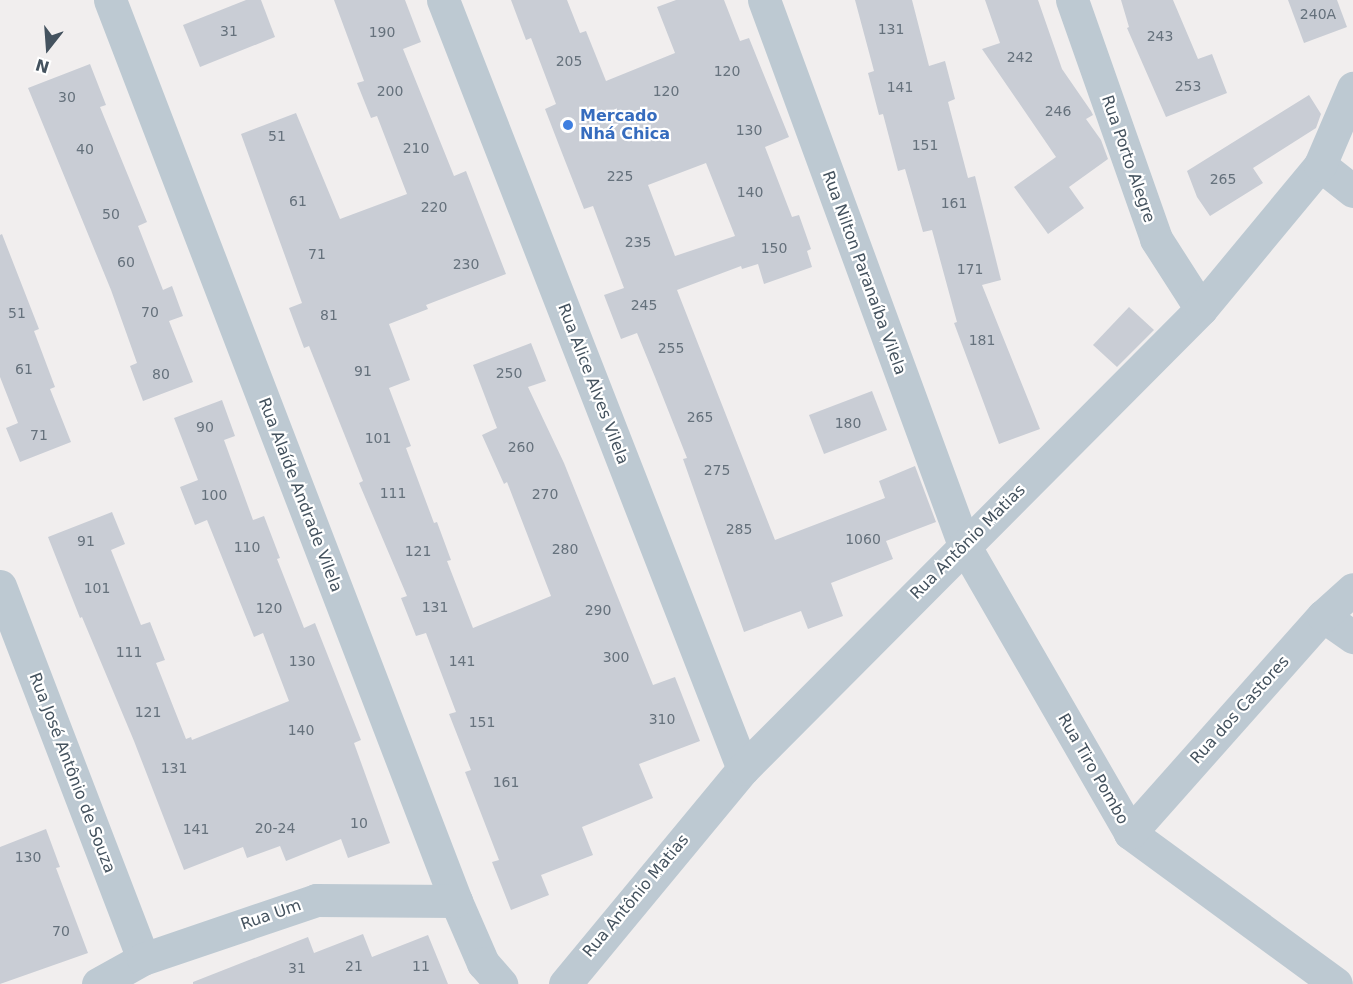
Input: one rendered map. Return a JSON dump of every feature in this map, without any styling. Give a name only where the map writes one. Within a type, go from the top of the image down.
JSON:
[{"type":"street","name":"Rua Alaíde Andrade Vilela","points":[[110,0],[456,901],[483,963],[501,984]]},
{"type":"street","name":"Rua Alice Alves Vilela","points":[[443,0],[743,769]]},
{"type":"street","name":"Rua Nilton Paranaíba Vilela","points":[[764,0],[964,545]]},
{"type":"street","name":"Rua Porto Alegre","points":[[1072,0],[1155,239],[1201,309]]},
{"type":"street","name":"Rua Antônio Matias","points":[[565,984],[743,769],[1201,309],[1320,165],[1353,88]]},
{"type":"street","points":[[1320,165],[1353,191]]},
{"type":"street","name":"Rua Tiro Pombo","points":[[964,545],[1130,833],[1336,984]]},
{"type":"street","name":"Rua José Antônio de Souza","points":[[0,586],[143,959]]},
{"type":"street","name":"Rua dos Castores","points":[[1130,833],[1323,616],[1353,590]]},
{"type":"street","points":[[1323,616],[1353,637]]},
{"type":"street","name":"Rua Um","points":[[98,984],[143,959],[316,900],[456,901]]},
{"type":"building","points":[[246,0],[261,0],[275,37],[200,67],[183,25]]},
{"type":"building","points":[[334,0],[405,0],[421,42],[403,49],[454,176],[466,171],[506,274],[426,305],[428,309],[389,324],[410,380],[389,388],[411,446],[406,448],[434,523],[437,522],[451,560],[447,561],[473,628],[551,596],[507,482],[504,484],[482,435],[497,428],[473,365],[531,343],[546,381],[528,387],[564,463],[653,685],[675,677],[700,741],[639,764],[653,798],[582,827],[593,855],[541,875],[549,895],[511,910],[492,862],[499,860],[465,772],[471,770],[449,714],[456,712],[426,633],[416,636],[401,598],[407,596],[359,483],[363,481],[309,346],[304,348],[289,308],[302,303],[241,134],[296,113],[340,219],[407,194],[377,116],[371,118],[357,83],[364,81]]},
{"type":"building","points":[[511,0],[567,0],[580,33],[586,31],[606,81],[675,53],[657,7],[676,0],[724,0],[740,41],[749,38],[789,137],[765,147],[792,217],[799,215],[811,249],[807,251],[812,267],[764,284],[758,264],[742,269],[741,266],[677,290],[775,540],[885,498],[879,481],[915,466],[936,522],[886,541],[893,559],[831,583],[843,616],[808,629],[801,611],[744,632],[683,459],[687,458],[637,333],[621,339],[604,295],[624,288],[593,206],[584,209],[545,109],[556,104],[531,38],[526,40]],"holes":[[[706,163],[735,236],[675,256],[648,185]]]},
{"type":"building","points":[[855,0],[912,0],[929,66],[945,61],[955,99],[948,102],[968,178],[975,176],[1001,280],[982,285],[1040,429],[999,444],[954,323],[957,322],[932,230],[923,232],[905,169],[898,171],[883,114],[879,115],[868,73],[874,71]]},
{"type":"building","points":[[985,0],[1038,0],[1062,69],[1091,111],[1093,115],[1086,119],[1101,140],[1108,159],[1069,187],[1084,208],[1048,234],[1014,187],[1056,157],[982,49],[1000,43]]},
{"type":"building","points":[[1121,0],[1173,0],[1198,59],[1212,54],[1227,93],[1166,117],[1127,28],[1129,27]]},
{"type":"building","points":[[1288,0],[1337,0],[1347,27],[1304,43]]},
{"type":"building","points":[[90,64],[106,105],[100,107],[147,222],[138,226],[163,290],[172,286],[183,316],[169,321],[193,382],[143,401],[130,366],[137,363],[111,290],[28,88]]},
{"type":"building","points":[[1309,95],[1321,114],[1316,128],[1253,168],[1263,183],[1210,216],[1197,197],[1187,171]]},
{"type":"building","points":[[2,234],[39,329],[34,331],[55,387],[50,389],[71,442],[20,462],[6,428],[18,423],[0,377],[0,235]]},
{"type":"building","points":[[1129,307],[1154,330],[1117,367],[1093,345]]},
{"type":"building","points":[[872,391],[887,430],[824,454],[809,415]]},
{"type":"building","points":[[222,400],[235,436],[224,440],[253,520],[264,516],[280,558],[277,559],[304,628],[315,623],[361,740],[354,743],[390,843],[348,858],[341,839],[286,861],[280,846],[247,858],[243,847],[184,870],[134,741],[82,617],[80,618],[48,537],[112,512],[125,544],[111,550],[141,625],[150,622],[165,660],[156,663],[186,739],[191,737],[192,740],[289,701],[263,633],[254,637],[207,520],[195,525],[180,487],[198,480],[174,418]]},
{"type":"building","points":[[46,829],[60,867],[56,868],[88,953],[0,984],[0,847]]},
{"type":"building","points":[[363,934],[372,957],[428,935],[448,984],[193,984],[193,982],[308,937],[314,953]]},
{"type":"place","name":"Mercado Nhá Chica","points":[[568,125]]}]
